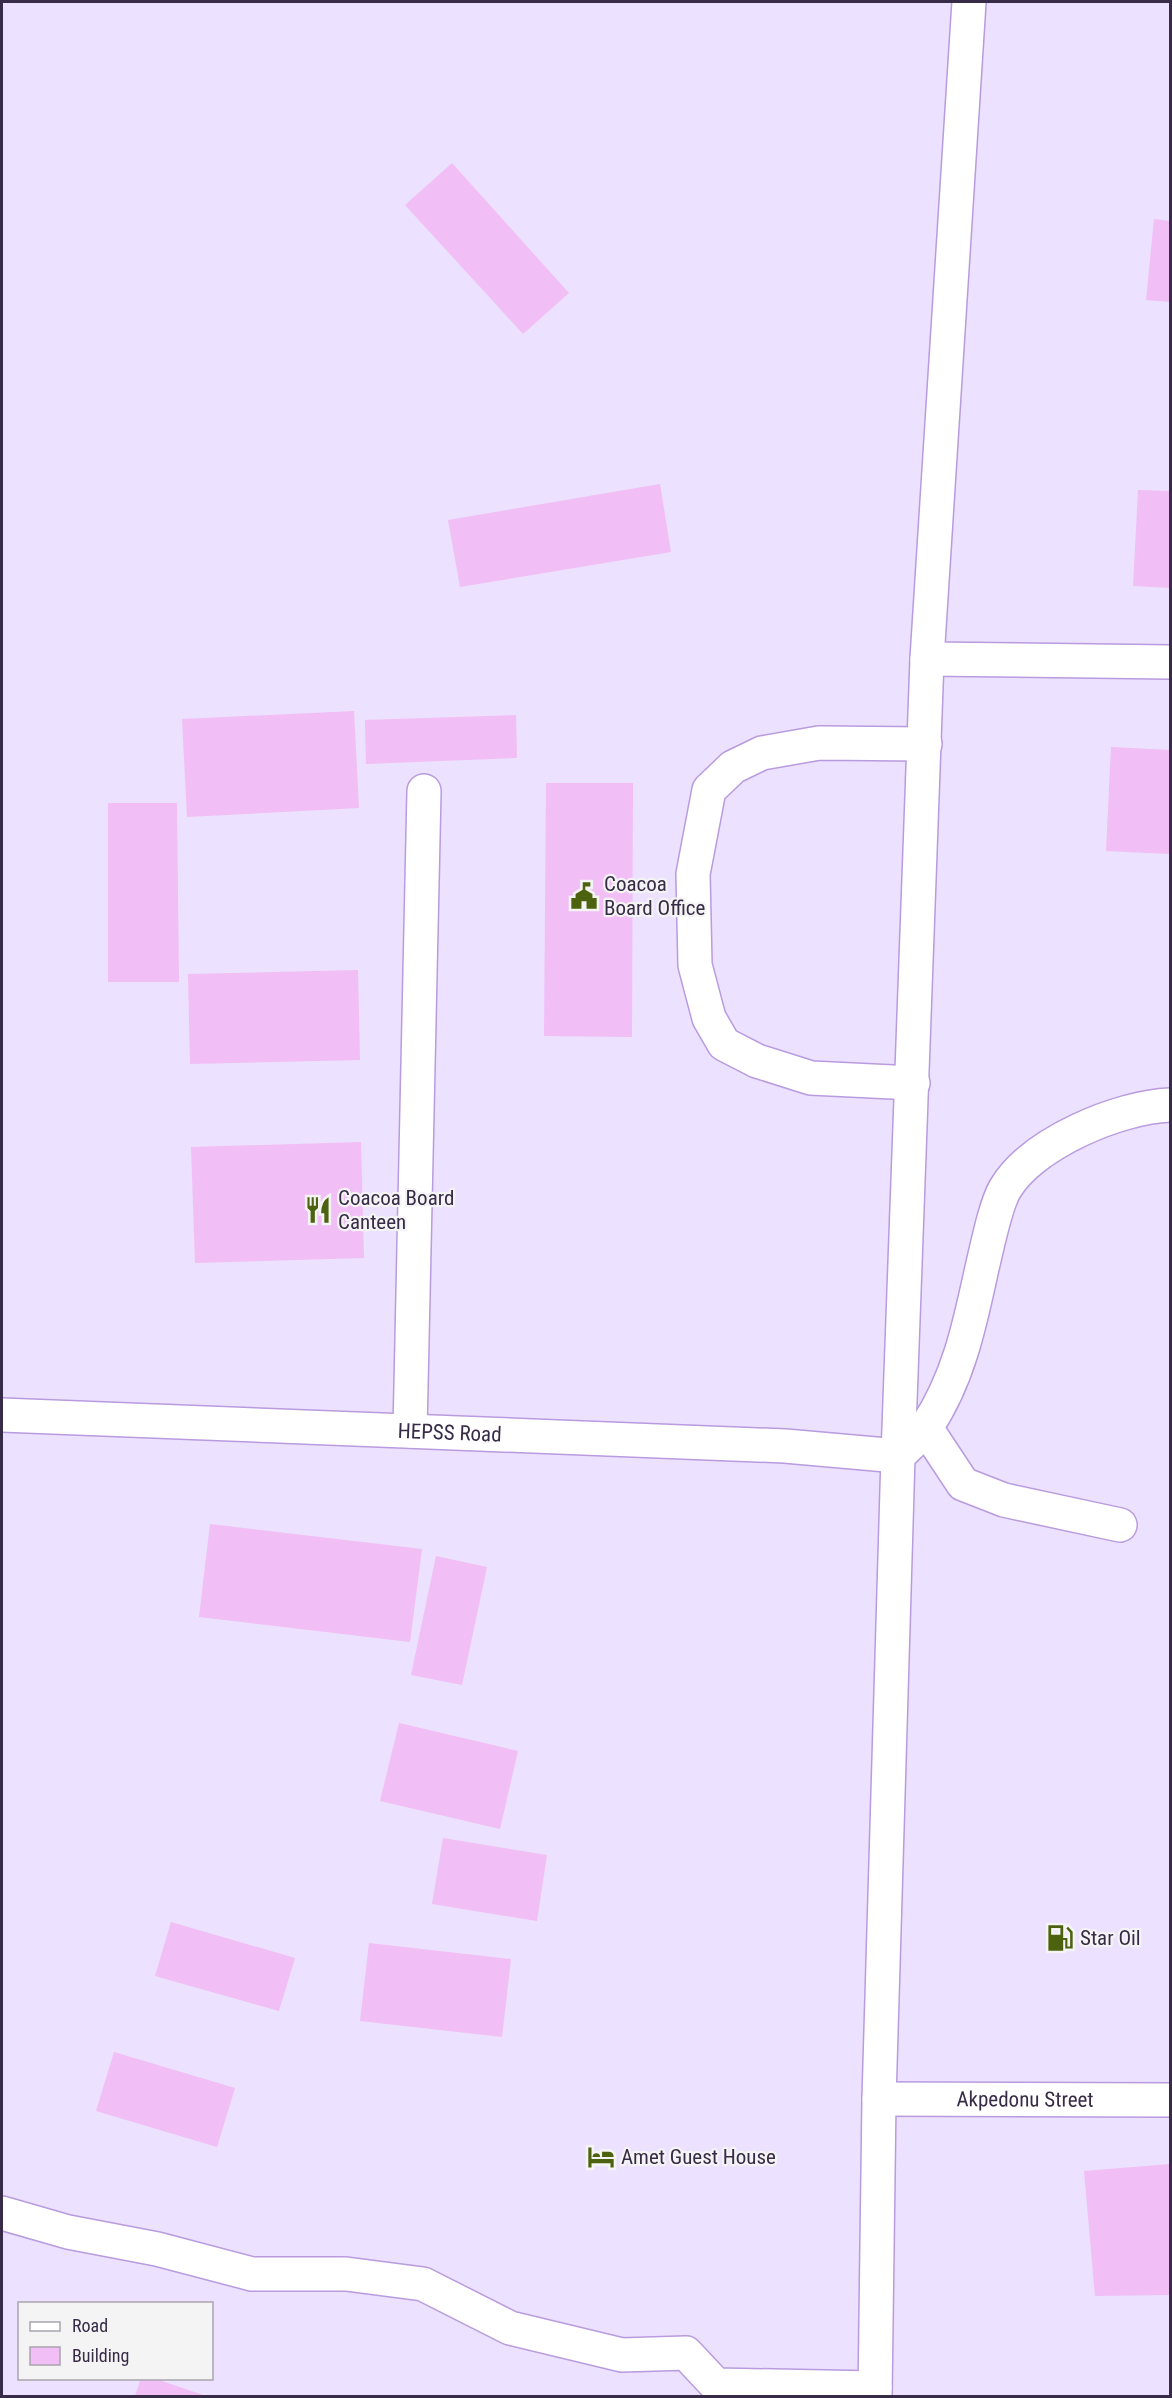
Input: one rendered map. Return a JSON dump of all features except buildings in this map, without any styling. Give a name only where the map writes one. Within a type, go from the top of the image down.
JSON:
[{"type":"main road","points":[[2,2213],[68,2232],[157,2249],[252,2274],[346,2274],[423,2284],[510,2328],[622,2355],[686,2353],[716,2385],[875,2392],[879,2099],[898,1456],[927,659],[969,2]]},
{"type":"main road","points":[[927,659],[1170,662]]},
{"type":"main road","points":[[913,1083],[811,1078],[757,1061],[724,1044],[710,1018],[695,965],[693,874],[709,790],[733,767],[762,753],[819,743],[925,744]]},
{"type":"main road","points":[[410,1431],[424,791]]},
{"type":"main road","points":[[898,1456],[926,1428],[948,1388],[967,1338],[988,1244],[1004,1190],[1025,1163],[1084,1126],[1154,1106],[1170,1105]]},
{"type":"main road","name":"HEPSS Road","points":[[2,1415],[774,1446],[898,1456]]},
{"type":"main road","points":[[926,1428],[963,1484],[1004,1500],[1120,1525]]},
{"type":"main road","name":"Akpedonu Street","points":[[879,2099],[1170,2100]]},
{"type":"place","name":"Coacoa Board Office","points":[[584,896]]},
{"type":"place","name":"Coacoa Board Canteen","points":[[318,1210]]},
{"type":"place","name":"Star Oil","points":[[1060,1938]]},
{"type":"place","name":"Amet Guest House","points":[[601,2157]]}]
